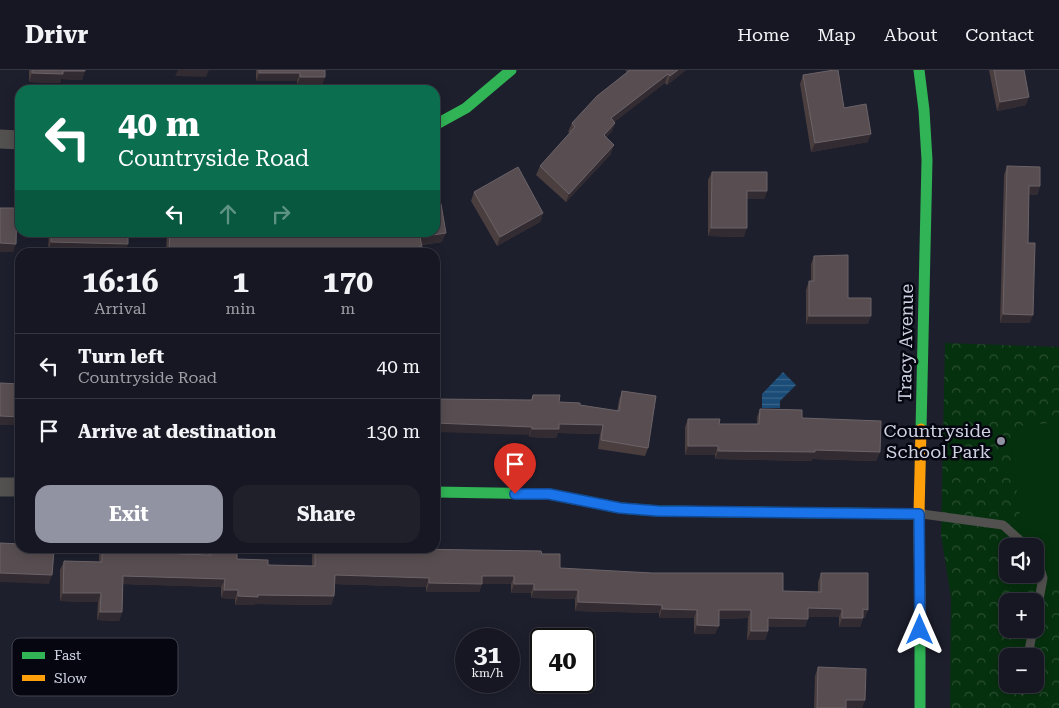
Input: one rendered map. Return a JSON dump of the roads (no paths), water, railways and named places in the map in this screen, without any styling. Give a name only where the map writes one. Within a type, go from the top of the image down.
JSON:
[{"type":"street","points":[[440,123],[451,118],[484,96],[510,70]]},
{"type":"street","name":"Tracy Avenue","points":[[919,70],[927,160],[919,514],[920,708]]},
{"type":"street","points":[[0,139],[15,140]]},
{"type":"street","points":[[0,487],[15,487]]},
{"type":"street","points":[[440,492],[549,494],[620,508],[658,511],[919,514]]},
{"type":"lane","points":[[919,514],[1003,525],[1017,538]]},
{"type":"water","points":[[783,372],[796,385],[780,401],[780,408],[762,408],[762,394]]},
{"type":"place","name":"Countryside School Park","points":[[1001,441]]}]
